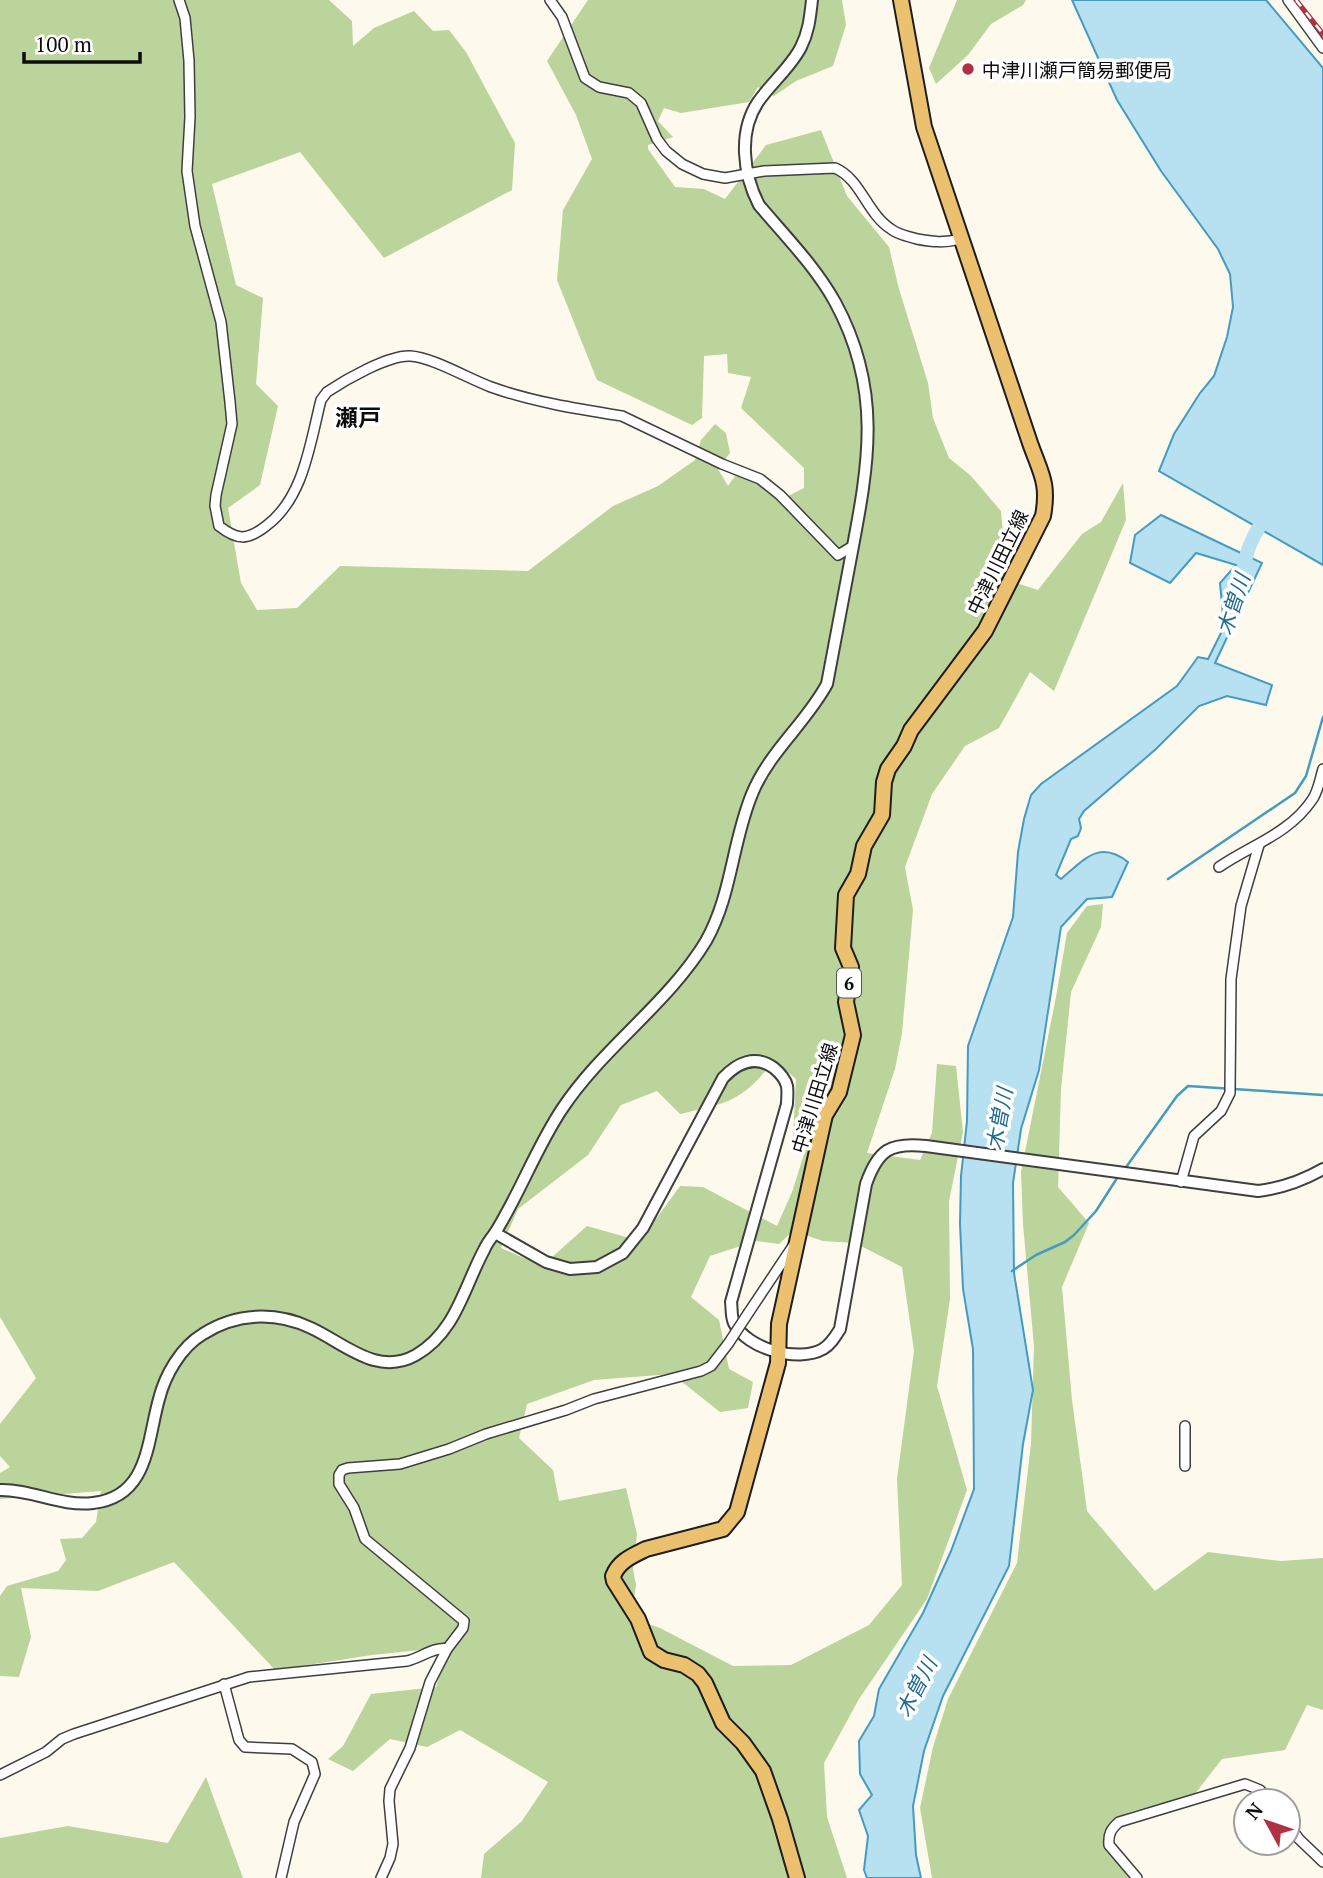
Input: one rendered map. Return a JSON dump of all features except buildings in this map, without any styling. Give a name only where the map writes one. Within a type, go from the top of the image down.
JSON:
[{"type":"main road","name":"中津川田立線","points":[[797,1878],[763,1771],[743,1743],[723,1723],[705,1683],[698,1674],[650,1651],[638,1619],[613,1576],[625,1560],[646,1549],[723,1529],[737,1513],[778,1363],[779,1324],[825,1115],[839,1092],[853,1035],[846,1002],[851,967],[843,948],[846,895],[858,874],[864,846],[883,814],[884,782],[888,769],[911,730],[985,631],[1043,516],[1046,484],[924,127],[901,0]]},
{"type":"street","points":[[179,0],[185,18],[189,61],[187,171],[195,226],[221,322],[232,424],[216,495],[219,526],[232,536],[244,538],[274,521],[295,491],[321,400],[327,392],[391,359],[408,356],[421,358],[491,387],[526,398],[622,416],[634,421],[670,440],[760,479],[780,495],[838,555],[853,546]]},
{"type":"street","points":[[550,0],[562,18],[585,78],[599,87],[629,93],[641,103],[657,139],[682,163],[702,174],[725,178],[788,169],[835,168],[842,171],[878,218],[890,229],[904,236],[938,243],[961,239]]},
{"type":"street","points":[[0,1490],[80,1504],[104,1501],[119,1494],[140,1472],[147,1456],[158,1401],[167,1377],[187,1348],[202,1334],[238,1317],[259,1315],[299,1322],[315,1329],[343,1348],[390,1362],[413,1356],[429,1345],[445,1329],[467,1289],[482,1252],[563,1108],[586,1076],[682,974],[715,924],[731,876],[740,830],[752,793],[762,774],[816,704],[827,684],[866,464],[869,428],[865,382],[855,347],[834,300],[819,277],[759,205],[748,175],[746,135],[751,114],[800,50],[809,29],[812,0]]},
{"type":"street","points":[[1288,0],[1323,48]]},
{"type":"street","points":[[1219,867],[1293,822],[1314,798],[1323,769]]},
{"type":"street","points":[[1181,1182],[1194,1136],[1221,1111],[1230,1093],[1231,977],[1241,906],[1259,845]]},
{"type":"street","points":[[495,1233],[547,1262],[570,1269],[597,1267],[623,1253],[643,1228],[723,1078],[746,1061],[758,1060],[782,1075],[787,1086],[787,1104],[731,1302],[733,1322],[744,1336],[779,1352],[796,1354],[821,1350],[832,1342],[840,1329],[866,1184],[872,1168],[882,1154],[892,1147],[902,1144],[926,1146],[1258,1191],[1281,1188],[1304,1180],[1323,1169]]},
{"type":"street","points":[[381,1878],[393,1844],[389,1794],[410,1748],[430,1682],[447,1649],[463,1628],[464,1621],[365,1539],[354,1508],[339,1484],[342,1470],[400,1464],[594,1399],[712,1366],[798,1239]]},
{"type":"street","points":[[1185,1426],[1185,1466]]},
{"type":"street","points":[[0,1775],[46,1752],[74,1734],[224,1684],[249,1677],[407,1661],[425,1656],[438,1648],[447,1649]]},
{"type":"street","points":[[224,1684],[239,1740],[245,1747],[292,1749],[312,1762],[315,1774],[295,1822],[281,1878]]},
{"type":"street","points":[[1235,1787],[1245,1784],[1252,1787]]},
{"type":"street","points":[[1137,1878],[1109,1845],[1111,1829],[1119,1822],[1232,1788]]},
{"type":"street","points":[[1302,1842],[1323,1863]]},
{"type":"green space","points":[[0,0],[329,0],[352,21],[353,46],[374,28],[414,11],[433,31],[449,30],[466,52],[515,143],[512,190],[384,258],[300,152],[212,184],[236,285],[263,298],[256,384],[278,406],[260,485],[228,508],[241,583],[257,610],[297,608],[340,566],[528,571],[613,506],[658,486],[695,460],[701,440],[715,424],[726,433],[730,453],[718,469],[728,486],[737,473],[759,482],[780,500],[804,488],[804,468],[741,408],[751,377],[728,373],[727,354],[704,356],[702,418],[692,425],[597,380],[557,280],[563,210],[592,159],[576,115],[547,61],[588,0],[842,0],[846,25],[833,66],[796,81],[774,96],[758,87],[749,102],[681,113],[664,108],[658,121],[673,137],[648,145],[648,149],[675,187],[704,189],[725,199],[766,145],[821,130],[847,196],[889,247],[928,383],[933,418],[949,458],[971,476],[1001,511],[1007,580],[1038,590],[1082,534],[1101,522],[1123,483],[1126,520],[1054,691],[1030,672],[999,728],[965,746],[932,794],[905,867],[913,910],[902,1033],[895,1069],[867,1153],[920,1160],[932,1133],[937,1064],[956,1066],[963,1132],[949,1201],[950,1299],[937,1386],[967,1490],[927,1599],[859,1699],[824,1763],[827,1817],[847,1878],[481,1878],[484,1854],[522,1821],[548,1782],[460,1730],[427,1747],[390,1739],[353,1771],[328,1759],[343,1746],[371,1694],[436,1687],[449,1647],[372,1655],[275,1670],[174,1562],[98,1591],[21,1588],[31,1637],[19,1677],[0,1676],[0,1596],[7,1586],[58,1571],[66,1560],[60,1539],[82,1538],[96,1522],[101,1491],[0,1499],[0,1473],[10,1467],[0,1456],[0,1424],[36,1378],[0,1317]],"holes":[[[774,1060],[796,1079],[793,1138],[805,1151],[792,1192],[777,1226],[703,1187],[680,1186],[640,1241],[587,1226],[542,1266],[501,1248],[518,1209],[588,1155],[621,1105],[657,1091],[680,1114],[711,1107],[744,1092]],[[793,1231],[823,1241],[855,1243],[902,1267],[914,1351],[897,1479],[902,1585],[869,1625],[791,1665],[733,1666],[660,1628],[631,1618],[636,1585],[633,1569],[637,1534],[626,1488],[559,1501],[553,1470],[519,1438],[527,1404],[594,1380],[672,1374],[720,1412],[748,1408],[753,1382],[729,1369],[719,1320],[691,1297],[710,1256],[756,1241],[779,1244]]]},
{"type":"green space","points":[[957,0],[1026,0],[1023,5],[991,24],[968,55],[936,84],[929,68]]},
{"type":"green space","points":[[1103,904],[1101,927],[1071,992],[1061,1089],[1058,1187],[1089,1223],[1062,1287],[1072,1400],[1087,1511],[1155,1591],[1208,1552],[1281,1561],[1323,1558],[1323,1710],[1307,1705],[1285,1750],[1222,1759],[1194,1795],[1118,1817],[1105,1849],[1133,1878],[932,1878],[920,1808],[933,1747],[948,1699],[1017,1563],[1031,1444],[1034,1346],[1021,1172],[1067,933],[1087,906]]},
{"type":"green space","points":[[206,1777],[243,1878],[0,1878],[0,1838],[68,1826],[168,1843]]},
{"type":"water","points":[[1072,0],[1266,0],[1323,68],[1323,565],[1159,471],[1174,434],[1214,376],[1227,337],[1233,307],[1230,274],[1218,249],[1161,171],[1117,100]]},
{"type":"water","points":[[1161,515],[1262,563],[1215,663],[1272,685],[1266,705],[1227,696],[1199,706],[1156,749],[1084,811],[1079,819],[1081,828],[1078,836],[1071,839],[1056,875],[1061,879],[1085,859],[1100,852],[1118,855],[1128,862],[1112,897],[1087,899],[1061,927],[1039,1070],[1021,1129],[1013,1183],[1014,1273],[1033,1390],[1023,1444],[1009,1566],[943,1696],[924,1751],[913,1806],[916,1855],[921,1878],[867,1878],[864,1870],[868,1836],[859,1810],[872,1795],[860,1774],[859,1741],[874,1716],[879,1689],[923,1613],[951,1551],[974,1489],[973,1349],[963,1289],[960,1224],[961,1176],[967,1121],[968,1046],[1013,917],[1018,852],[1024,819],[1031,795],[1041,784],[1177,686],[1198,657],[1208,659],[1224,627],[1220,583],[1236,565],[1196,553],[1170,583],[1130,563],[1135,535]]},
{"type":"waterway","name":"木曽川","points":[[1244,572],[1249,549],[1267,514]]},
{"type":"waterway","points":[[1168,879],[1295,793],[1306,776],[1323,717]]},
{"type":"waterway","points":[[1124,1170],[1177,1096],[1188,1086],[1323,1095]]},
{"type":"waterway","points":[[1012,1271],[1074,1235],[1096,1211],[1119,1175]]},
{"type":"railway","points":[[1296,0],[1323,34]]},
{"type":"place","name":"中津川瀬戸簡易郵便局","points":[[968,69]]},
{"type":"district","name":"瀬戸","points":[[358,417]]}]
